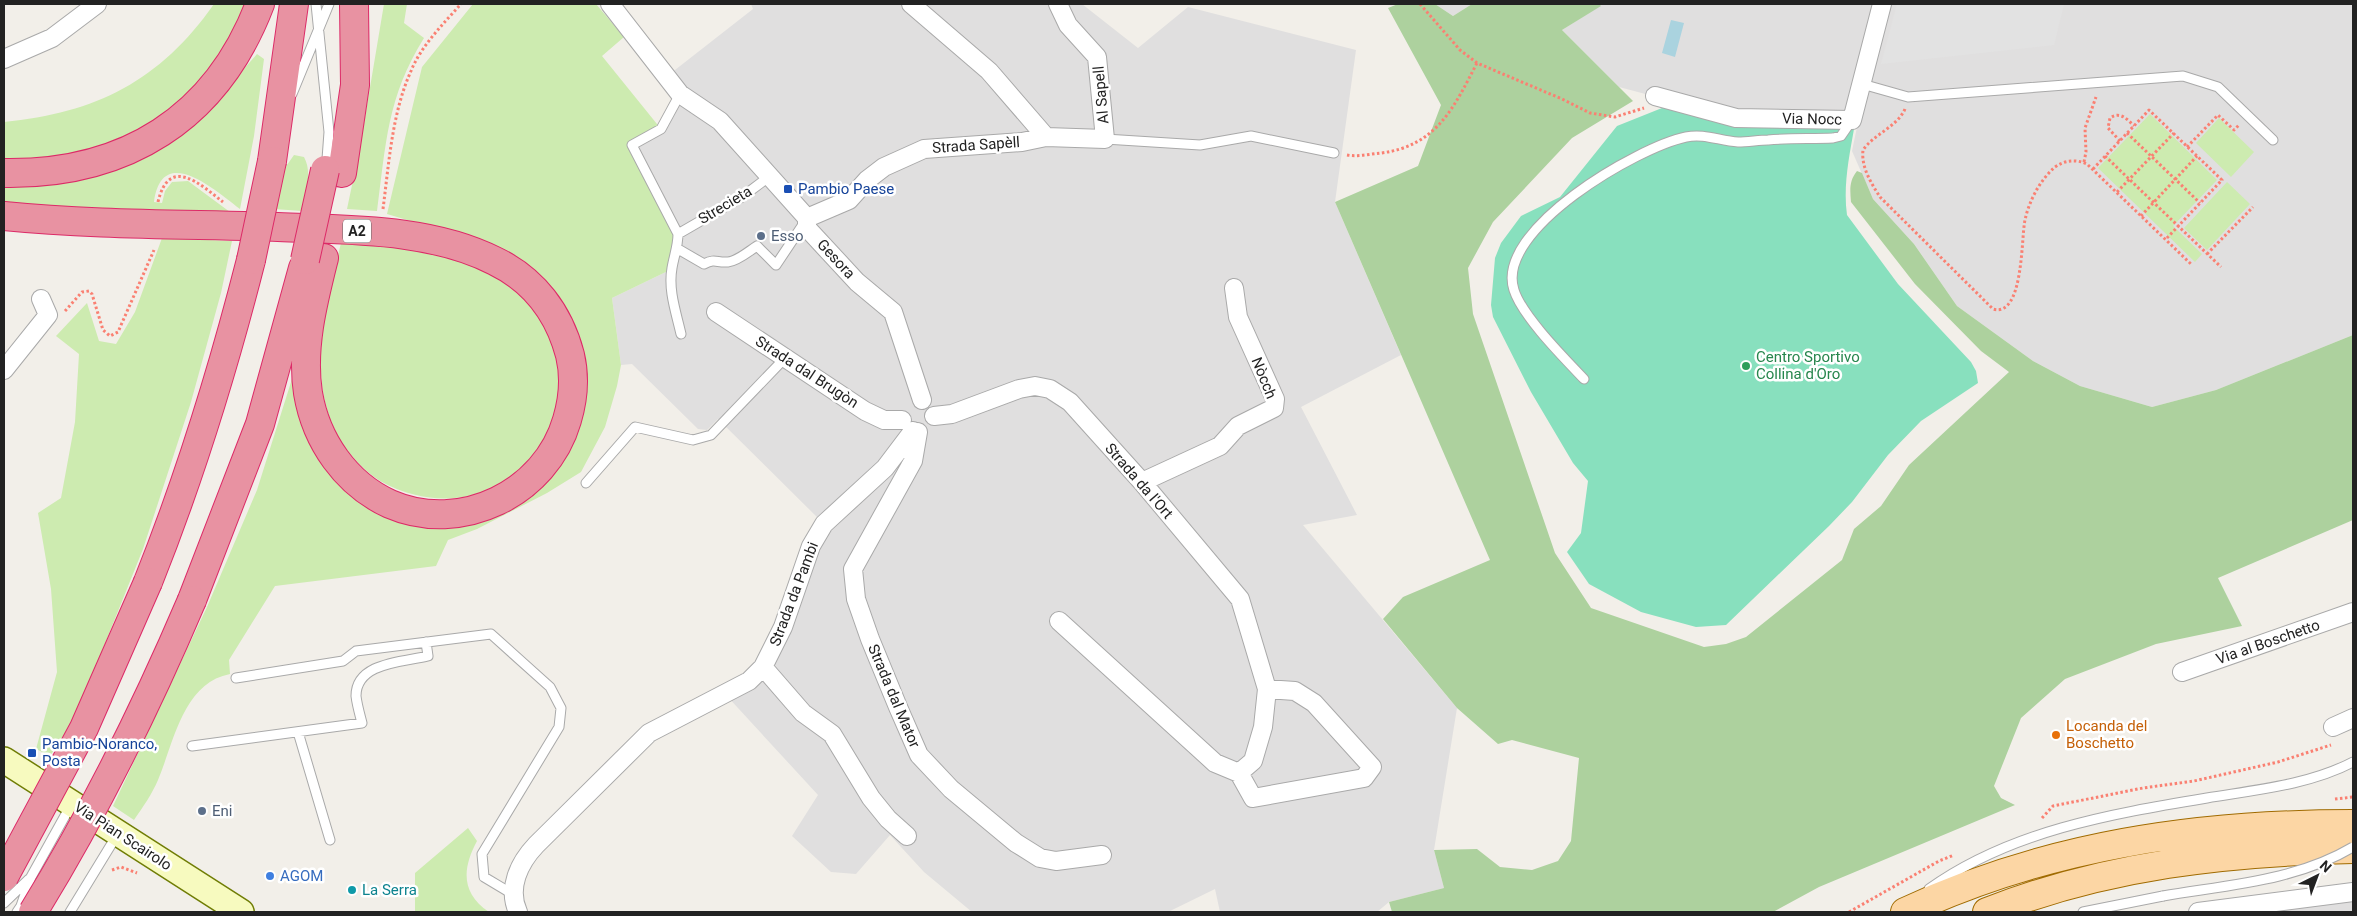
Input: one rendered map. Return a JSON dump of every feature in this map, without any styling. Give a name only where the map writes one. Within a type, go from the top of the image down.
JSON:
[{"type":"highway","points":[[4,173],[30,173],[82,166],[132,149],[156,136],[177,122],[219,78],[244,41],[260,4]]},
{"type":"highway","points":[[4,877],[84,728],[148,582],[200,441],[230,341],[251,260],[273,156],[294,4]]},
{"type":"highway","name":"A2","points":[[4,216],[55,220],[345,230],[446,243],[472,250],[496,261],[518,274],[537,291],[553,312],[564,334],[571,361],[572,394],[564,432],[556,448],[535,475],[516,491],[493,504],[460,512],[432,513],[406,510],[390,504],[357,483],[341,466],[320,432],[308,394],[306,373],[314,259],[331,168],[351,4]]},
{"type":"highway","name":"A2","points":[[331,168],[355,85],[354,4]]},
{"type":"highway","name":"A2","points":[[33,912],[115,766],[160,673],[192,600],[260,424],[314,259]]},
{"type":"main road","name":"Via Pian Scairolo","points":[[4,760],[241,912]]},
{"type":"main road","points":[[1905,912],[2020,868],[2120,842],[2224,829],[2353,824]]},
{"type":"main road","points":[[1987,912],[2063,886],[2173,861],[2281,850],[2353,848]]},
{"type":"street","points":[[4,59],[52,38],[97,4]]},
{"type":"street","name":"Gesora","points":[[610,4],[680,94],[720,121],[807,218],[807,228],[857,282],[893,312],[922,400]]},
{"type":"street","points":[[911,4],[989,70],[1046,137]]},
{"type":"street","name":"Al Sapell","points":[[1058,4],[1068,25],[1097,57],[1105,139]]},
{"type":"street","name":"Via Nocc","points":[[1664,98],[1736,118],[1852,120],[1882,4]]},
{"type":"street","name":"Strada Sapèll","points":[[807,218],[849,200],[867,180],[884,167],[924,149],[1022,142],[1046,137],[1105,139]]},
{"type":"street","name":"Nòcch","points":[[1142,482],[1220,446],[1238,426],[1274,408],[1275,400],[1238,317],[1234,288]]},
{"type":"street","points":[[4,370],[44,307]]},
{"type":"street","name":"Strada dal Brugòn","points":[[716,312],[865,411],[884,420],[911,428]]},
{"type":"street","name":"Strada da l'Ort","points":[[934,416],[952,414],[1019,389],[1035,386],[1050,389],[1070,402],[1142,482],[1240,599],[1267,689],[1263,728],[1253,761],[1239,773]]},
{"type":"street","points":[[922,400],[930,406],[934,416],[931,426],[911,428],[902,414],[911,402],[922,400]]},
{"type":"street","name":"Strada da Pambi","points":[[518,912],[514,895],[517,874],[527,854],[649,734],[749,681],[763,667],[778,641],[811,546],[824,524],[885,468],[911,428]]},
{"type":"street","name":"Strada dal Mator","points":[[911,428],[913,461],[853,570],[856,599],[898,707],[920,754],[951,789],[1016,844],[1040,858],[1056,861],[1102,855]]},
{"type":"street","name":"Via al Boschetto","points":[[2182,672],[2353,612]]},
{"type":"street","points":[[1059,621],[1215,763],[1239,773],[1253,798],[1364,778],[1372,766],[1314,703],[1295,691],[1267,689]]},
{"type":"street","points":[[763,667],[803,713],[832,734],[871,798],[888,819],[907,836]]},
{"type":"street","points":[[2336,735],[2353,718]]},
{"type":"street","points":[[2198,912],[2353,892]]},
{"type":"lane","points":[[316,4],[331,168]]},
{"type":"lane","points":[[273,156],[292,94],[330,4]]},
{"type":"lane","points":[[1862,84],[1908,97],[2173,76],[2195,78],[2218,87],[2273,140]]},
{"type":"lane","points":[[680,94],[661,129],[632,145],[678,234],[678,250],[672,269],[671,290],[681,334]]},
{"type":"lane","points":[[1584,379],[1550,343],[1513,290],[1516,264],[1521,250],[1542,224],[1577,193],[1612,168],[1684,137],[1697,135],[1739,142],[1833,138],[1840,136],[1852,120]]},
{"type":"lane","points":[[1105,139],[1200,145],[1251,136],[1334,153]]},
{"type":"lane","name":"Strecieta","points":[[678,234],[742,197],[770,176]]},
{"type":"lane","points":[[678,250],[704,264],[714,259],[727,262],[735,260],[757,246],[776,265],[807,218]]},
{"type":"lane","points":[[586,483],[635,428],[693,440],[711,435],[785,358]]},
{"type":"lane","points":[[236,678],[343,661],[356,651],[491,634],[550,687],[561,708],[559,727],[482,854],[484,877],[514,895]]},
{"type":"lane","points":[[192,746],[362,723],[356,695],[363,676],[373,668],[428,656],[426,642]]},
{"type":"lane","points":[[298,732],[330,840]]},
{"type":"lane","points":[[1897,912],[1952,873],[2011,844],[2099,817],[2269,788],[2306,779],[2353,762]]},
{"type":"lane","points":[[17,912],[31,877],[72,803]]},
{"type":"lane","points":[[70,912],[118,833]]},
{"type":"lane","points":[[2083,912],[2285,875],[2326,861],[2353,848]]},
{"type":"lane","points":[[4,903],[31,877]]},
{"type":"path","points":[[382,215],[398,106],[411,69],[440,28],[462,4]]},
{"type":"path","points":[[1420,4],[1460,50],[1477,63],[1602,116],[1615,117],[1664,98]]},
{"type":"path","points":[[1334,153],[1354,156],[1393,151],[1427,137],[1451,112],[1477,63]]},
{"type":"path","points":[[2084,162],[2086,152],[2085,128],[2096,94],[2093,82]]},
{"type":"path","points":[[1908,97],[1903,114],[1865,146],[1863,150],[1863,163],[1873,186],[1880,196],[1994,309],[2001,310],[2007,306],[2017,285],[2025,221],[2029,206],[2042,182],[2057,166],[2066,161],[2084,162],[2192,265]]},
{"type":"path","points":[[2092,169],[2149,110],[2174,133],[2222,180],[2166,239]]},
{"type":"path","points":[[2120,141],[2108,128],[2110,118],[2116,115],[2123,116],[2134,126]]},
{"type":"path","points":[[2188,147],[2218,115],[2234,130],[2248,116]]},
{"type":"path","points":[[2127,133],[2200,203]]},
{"type":"path","points":[[2117,192],[2174,133]]},
{"type":"path","points":[[2105,156],[2221,268]]},
{"type":"path","points":[[2141,216],[2197,156]]},
{"type":"path","points":[[158,203],[162,188],[167,182],[175,177],[183,176],[199,183],[229,206]]},
{"type":"path","points":[[2208,254],[2253,206]]},
{"type":"path","points":[[44,307],[59,318],[82,292],[89,291],[92,294],[102,330],[110,336],[115,335],[154,250]]},
{"type":"path","points":[[2143,788],[2204,779],[2278,762],[2336,735]]},
{"type":"shaded area","points":[[751,4],[1082,4],[1138,48],[1188,7],[1356,50],[1335,202],[1401,355],[1301,407],[1357,515],[1303,525],[1457,708],[1434,850],[1444,888],[1389,902],[1377,912],[1220,912],[1215,889],[1168,912],[972,912],[924,872],[890,835],[856,874],[831,872],[792,836],[818,795],[726,695],[749,681],[824,524],[718,419],[707,430],[698,429],[632,364],[621,365],[612,298],[672,269],[632,145],[661,129],[680,94],[666,77],[753,9]]},
{"type":"shaded area","points":[[1435,4],[1472,4],[1453,16]]},
{"type":"shaded area","points":[[1599,4],[2353,4],[2353,335],[2216,390],[2152,407],[2080,386],[2033,361],[1957,306],[1914,244],[1873,199],[1852,151],[1857,127],[1736,118],[1619,87],[1562,30],[1600,6]]},
{"type":"shaded area","points":[[1897,4],[2064,4],[2054,45],[1881,64]]},
{"type":"shaded area","points":[[2353,892],[2353,912],[2198,912]]},
{"type":"green space","points":[[214,4],[246,4],[220,55],[188,93],[169,109],[128,135],[82,153],[51,159],[4,160],[4,122],[37,118],[68,111],[123,89],[148,73],[171,54],[193,31]]},
{"type":"green space","points":[[384,4],[407,4],[404,23],[424,38],[402,80],[395,101],[386,142],[377,211],[347,209],[360,147]]},
{"type":"green space","points":[[473,4],[596,4],[624,37],[602,56],[661,129],[633,145],[678,234],[672,269],[612,298],[621,365],[605,427],[581,472],[547,493],[477,529],[448,540],[436,566],[275,586],[229,660],[230,674],[214,680],[201,689],[191,701],[175,732],[156,785],[134,820],[113,806],[207,607],[257,490],[297,363],[300,386],[390,513],[523,494],[582,368],[478,241],[387,214],[422,67]]},
{"type":"green space","points":[[1398,4],[1435,4],[1453,16],[1472,4],[1599,4],[1601,6],[1562,30],[1633,101],[1572,138],[1493,222],[1468,268],[1473,314],[1555,553],[1591,608],[1704,647],[1726,644],[1746,637],[1842,560],[1854,529],[1881,506],[1909,465],[2009,372],[1981,351],[1915,284],[1851,202],[1851,182],[1857,171],[1862,173],[1873,199],[1914,244],[1957,306],[2033,361],[2080,386],[2152,407],[2216,390],[2353,335],[2353,520],[2218,578],[2242,626],[2156,644],[2065,679],[2021,718],[1994,786],[2001,798],[2015,805],[1819,887],[1773,912],[1392,912],[1389,902],[1444,888],[1434,850],[1477,849],[1500,867],[1532,870],[1558,861],[1571,841],[1579,758],[1512,740],[1498,744],[1457,708],[1383,619],[1403,597],[1490,560],[1335,202],[1418,166],[1441,105],[1388,8]]},
{"type":"green space","points":[[257,54],[264,59],[254,136],[240,209],[204,183],[191,176],[178,173],[167,175],[159,184],[154,202],[162,203],[165,191],[172,182],[188,181],[234,215],[148,210],[36,208],[4,204],[4,185],[58,183],[109,171],[131,162],[217,99]]},
{"type":"green space","name":"Centro Sportivo Collina d'Oro","points":[[1672,104],[1854,129],[1846,183],[1847,215],[1898,284],[1971,362],[1976,371],[1978,383],[1921,421],[1888,455],[1852,502],[1726,625],[1696,627],[1641,612],[1589,584],[1567,552],[1581,533],[1588,481],[1573,463],[1531,392],[1493,317],[1491,305],[1495,258],[1501,243],[1521,216],[1560,197],[1617,126]]},
{"type":"green space","points":[[2150,114],[2217,180],[2173,226],[2202,254],[2195,262],[2098,168]]},
{"type":"green space","points":[[2219,118],[2254,152],[2231,177],[2196,143]]},
{"type":"green space","points":[[294,155],[304,157],[308,170],[308,183],[302,211],[274,209],[282,172]]},
{"type":"green space","points":[[2227,182],[2250,204],[2207,250],[2184,228]]},
{"type":"green space","points":[[162,238],[232,241],[221,293],[191,402],[143,549],[75,718],[50,756],[36,749],[57,672],[51,589],[38,513],[61,498],[75,422],[79,354],[56,336],[87,303],[99,341],[116,344],[135,312]]},
{"type":"green space","points":[[341,243],[409,247],[484,266],[504,278],[525,295],[543,316],[556,342],[561,381],[559,401],[552,426],[546,438],[531,459],[512,477],[478,494],[453,498],[428,497],[389,486],[373,476],[352,456],[336,432],[326,407],[322,380],[321,353],[324,325],[328,297]]},
{"type":"green space","points":[[468,828],[477,841],[472,851],[467,871],[469,889],[473,897],[489,912],[415,912],[415,873]]},
{"type":"water","points":[[1671,20],[1684,23],[1675,57],[1662,53]]},
{"type":"place","name":"Pambio Paese","points":[[788,189]]},
{"type":"place","name":"Esso","points":[[761,236]]},
{"type":"place","name":"Centro Sportivo Collina d'Oro","points":[[1746,366]]},
{"type":"place","name":"Locanda del Boschetto","points":[[2056,735]]},
{"type":"place","name":"Pambio-Noranco, Posta","points":[[32,753]]},
{"type":"place","name":"Eni","points":[[202,811]]},
{"type":"place","name":"AGOM","points":[[270,876]]},
{"type":"place","name":"La Serra","points":[[352,890]]}]
